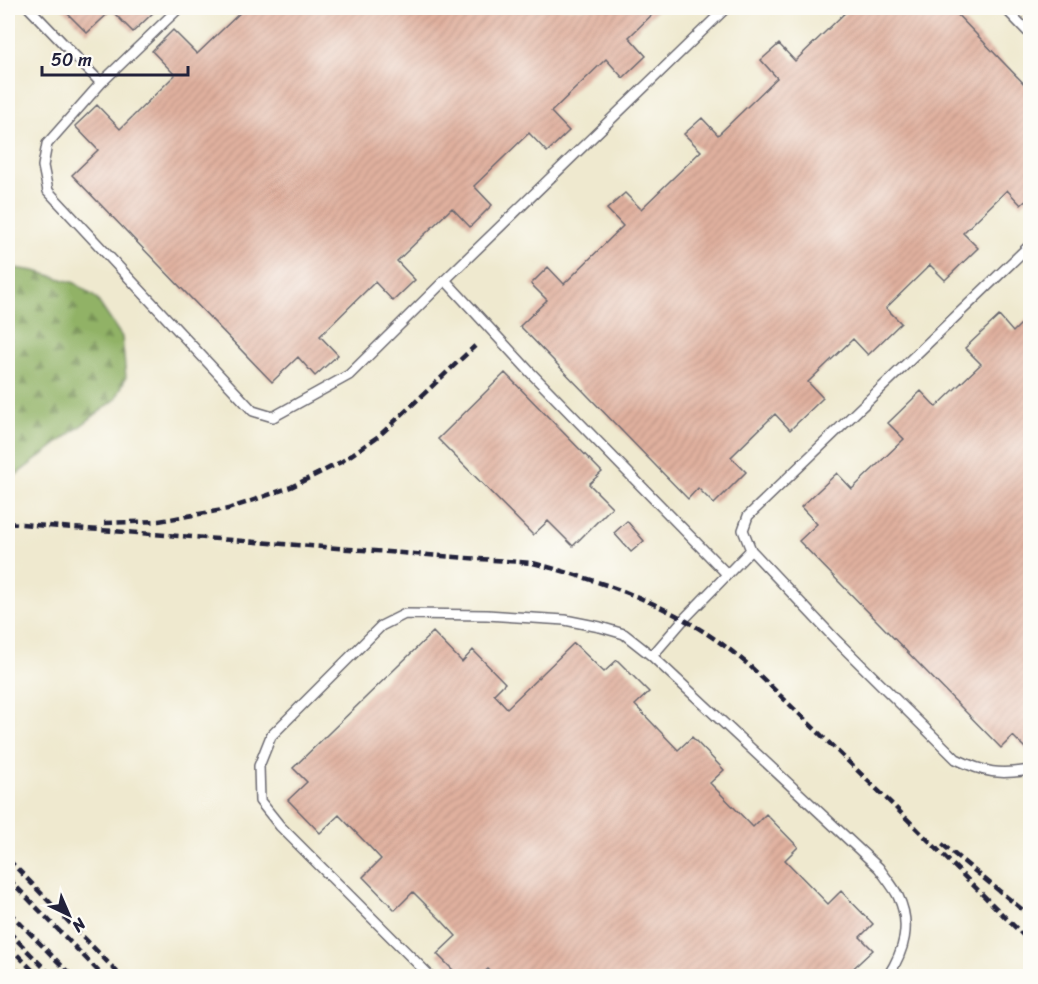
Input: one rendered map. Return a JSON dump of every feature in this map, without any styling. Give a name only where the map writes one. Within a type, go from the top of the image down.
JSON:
[{"type":"lane","points":[[29,8],[101,82]]},
{"type":"lane","points":[[179,8],[101,82],[47,144],[43,166],[48,191],[253,411],[273,417],[349,375],[726,8]]},
{"type":"lane","points":[[1005,8],[1030,34]]},
{"type":"lane","points":[[1030,245],[748,516],[743,530],[751,550],[837,641],[956,759],[980,771],[1009,773],[1030,770]]},
{"type":"lane","points":[[446,280],[530,372],[727,574]]},
{"type":"lane","points":[[652,656],[751,550]]},
{"type":"lane","points":[[430,976],[280,826],[260,801],[259,766],[271,736],[381,626],[405,614],[487,615],[566,620],[624,634],[652,656],[879,868],[898,896],[904,917],[905,941],[898,961],[888,976]]},
{"type":"green space","points":[[8,267],[35,271],[75,283],[96,298],[122,337],[126,377],[116,399],[8,481]]},
{"type":"building","points":[[62,8],[114,8],[87,33]]},
{"type":"building","points":[[117,8],[152,8],[155,11],[133,32],[113,12]]},
{"type":"building","points":[[245,8],[659,8],[629,37],[646,56],[623,78],[606,59],[551,112],[569,131],[547,152],[529,133],[474,186],[492,205],[470,227],[452,208],[397,261],[415,280],[393,301],[375,282],[320,336],[338,355],[315,376],[298,357],[272,382],[72,175],[98,150],[75,126],[97,105],[120,129],[175,75],[152,51],[173,30],[197,54]]},
{"type":"building","points":[[850,8],[951,8],[1030,90],[1030,197],[1021,205],[1007,190],[963,233],[978,248],[945,280],[930,265],[886,308],[901,323],[868,355],[853,339],[808,382],[823,398],[790,430],[775,414],[731,457],[746,472],[714,504],[698,488],[688,499],[520,326],[547,300],[531,284],[548,267],[564,284],[623,226],[607,209],[625,193],[641,209],[701,151],[684,134],[702,118],[718,135],[777,78],[761,60],[779,44],[795,61]]},
{"type":"building","points":[[999,316],[1013,332],[1027,318],[1030,321],[1030,749],[1028,751],[1013,736],[1001,748],[799,541],[817,524],[801,507],[837,473],[852,489],[904,439],[888,423],[921,391],[936,407],[981,364],[965,348]]},
{"type":"building","points":[[505,373],[602,472],[589,484],[612,507],[573,546],[548,521],[533,535],[438,439]]},
{"type":"building","points":[[627,521],[644,541],[631,552],[614,533]]},
{"type":"building","points":[[433,632],[462,662],[473,650],[505,683],[494,694],[507,708],[574,643],[604,672],[617,660],[649,692],[635,705],[678,750],[692,737],[724,770],[710,783],[753,827],[766,814],[798,847],[785,860],[828,904],[841,891],[873,924],[860,937],[873,950],[845,976],[495,976],[488,969],[480,976],[459,976],[437,954],[456,936],[442,921],[413,892],[395,910],[363,877],[381,859],[339,815],[320,833],[288,800],[307,782],[293,768]]},
{"type":"railway","points":[[104,523],[159,521],[228,509],[291,487],[341,462],[380,435],[475,346]]},
{"type":"railway","points":[[8,523],[533,563],[593,580],[648,601],[700,629],[751,667],[1030,942]]},
{"type":"railway","points":[[942,844],[1030,916]]},
{"type":"railway","points":[[8,859],[121,976]]},
{"type":"railway","points":[[8,878],[103,976]]},
{"type":"railway","points":[[8,911],[72,976]]},
{"type":"railway","points":[[8,931],[52,976]]},
{"type":"railway","points":[[8,945],[38,976]]},
{"type":"railway","points":[[8,960],[23,976]]}]
